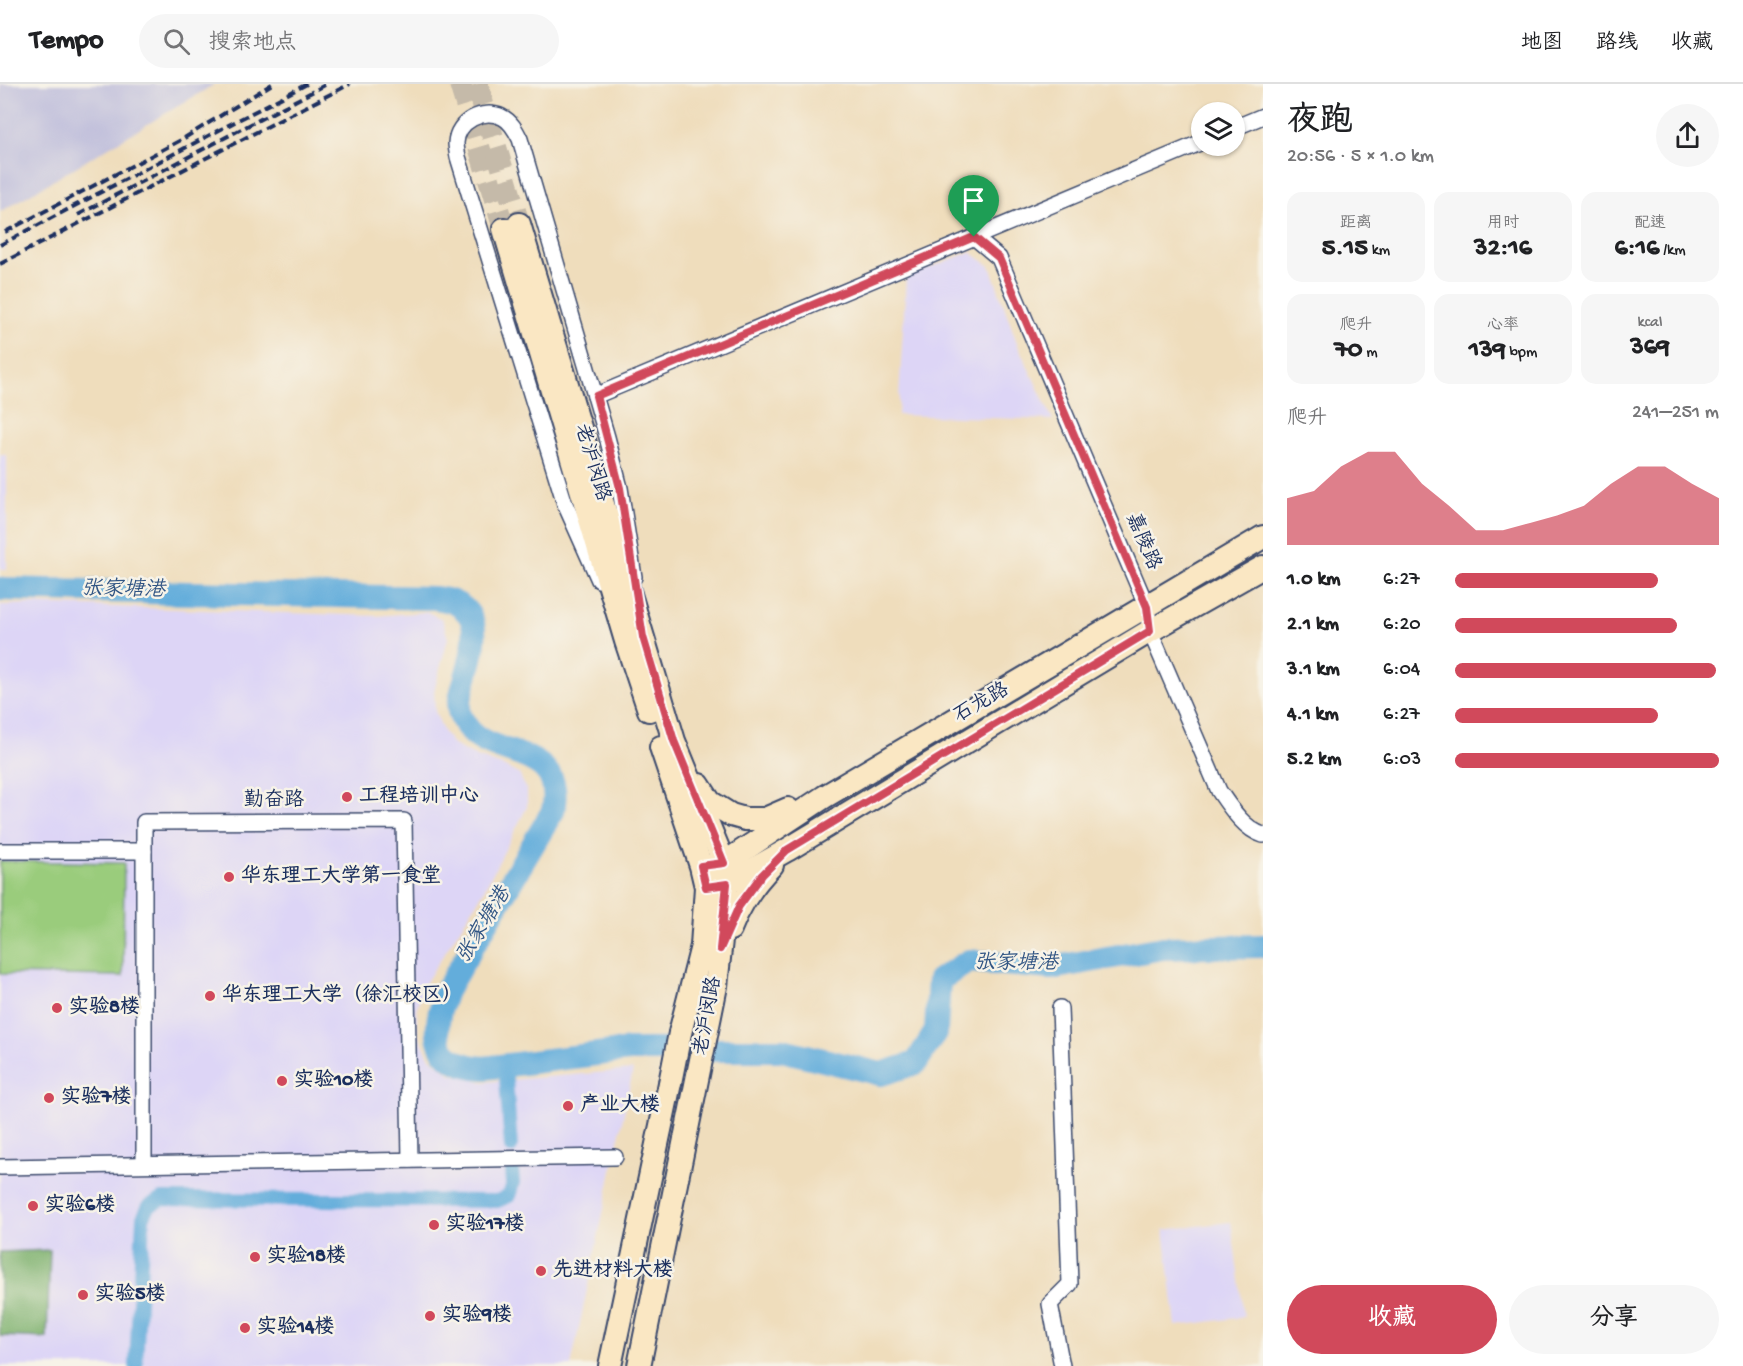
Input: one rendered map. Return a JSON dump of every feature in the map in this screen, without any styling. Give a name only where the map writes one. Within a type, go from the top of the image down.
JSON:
[{"type":"main road","name":"老沪闵路","points":[[511,227],[634,639],[715,875],[702,945],[680,1033],[610,1366]]},
{"type":"main road","name":"石龙路","points":[[715,875],[824,797],[1263,537]]},
{"type":"main road","name":"石龙路","points":[[715,875],[787,850],[1150,631],[1263,567]]},
{"type":"main road","name":"老沪闵路","points":[[634,639],[674,741],[715,875],[720,949],[707,1033],[639,1366]]},
{"type":"main road","points":[[674,741],[710,802],[731,815],[745,819],[765,819],[824,797]]},
{"type":"main road","points":[[720,949],[739,906],[762,875],[787,850]]},
{"type":"street","points":[[490,114],[503,117],[514,127],[520,139],[596,396],[620,488],[634,639],[565,504],[458,157],[456,144],[458,132],[466,122],[477,115],[490,114]]},
{"type":"street","points":[[1245,123],[1263,116]]},
{"type":"street","points":[[596,396],[1191,147]]},
{"type":"street","name":"嘉陵路","points":[[974,237],[999,258],[1147,607],[1150,631],[1219,791],[1235,814],[1260,834]]},
{"type":"street","name":"勤奋路","points":[[144,851],[144,822],[404,821],[410,1160]]},
{"type":"street","points":[[0,851],[144,851],[146,939],[144,1164]]},
{"type":"street","points":[[1060,1008],[1070,1284],[1050,1304],[1062,1366]]},
{"type":"street","points":[[0,1167],[615,1157]]},
{"type":"shaded area","points":[[0,84],[215,84],[0,212]]},
{"type":"shaded area","points":[[970,252],[990,266],[1018,346],[1053,420],[898,415],[906,277]]},
{"type":"shaded area","points":[[0,455],[7,455],[7,569],[0,569]]},
{"type":"shaded area","name":"华东理工大学（徐汇校区）","points":[[30,604],[377,616],[427,612],[442,619],[448,638],[434,691],[435,711],[444,733],[455,746],[519,774],[527,791],[527,807],[482,894],[426,982],[416,1009],[418,1034],[430,1058],[451,1074],[484,1082],[633,1070],[571,1366],[0,1366],[0,605]]},
{"type":"shaded area","points":[[1231,1222],[1244,1317],[1176,1326],[1164,1230]]},
{"type":"green space","points":[[0,861],[124,863],[123,976],[0,974]]},
{"type":"green space","points":[[50,1250],[47,1338],[0,1336],[0,1252]]},
{"type":"waterway","name":"张家塘港","points":[[0,589],[436,598],[453,602],[466,610],[472,622],[474,635],[473,650],[459,707],[462,718],[475,736],[537,763],[548,773],[554,789],[553,811],[446,991],[441,1006],[438,1020],[440,1043],[445,1053],[454,1060],[467,1065],[484,1068],[629,1050],[782,1050],[881,1074],[916,1063],[936,1031],[939,980],[969,961],[1051,968],[1163,948],[1263,946]]},
{"type":"waterway","points":[[505,1065],[511,1147]]},
{"type":"waterway","points":[[136,1366],[143,1218],[149,1206],[162,1199],[497,1201],[509,1196],[513,1183],[512,1170]]},
{"type":"tunnel","points":[[460,84],[504,229]]},
{"type":"tunnel","points":[[477,84],[519,224]]},
{"type":"railway","points":[[5,232],[181,140],[272,84]]},
{"type":"railway","points":[[0,245],[307,84]]},
{"type":"railway","points":[[78,215],[327,84]]},
{"type":"railway","points":[[0,264],[350,84]]},
{"type":"place","name":"工程培训中心","points":[[347,797]]},
{"type":"place","name":"华东理工大学第一食堂","points":[[229,877]]},
{"type":"place","name":"华东理工大学（徐汇校区）","points":[[210,996]]},
{"type":"place","name":"实验8楼","points":[[57,1008]]},
{"type":"place","name":"实验10楼","points":[[282,1081]]},
{"type":"place","name":"实验7楼","points":[[49,1098]]},
{"type":"place","name":"产业大楼","points":[[568,1106]]},
{"type":"place","name":"实验6楼","points":[[33,1206]]},
{"type":"place","name":"实验17楼","points":[[434,1225]]},
{"type":"place","name":"实验18楼","points":[[255,1257]]},
{"type":"place","name":"先进材料大楼","points":[[541,1271]]},
{"type":"place","name":"实验5楼","points":[[83,1295]]},
{"type":"place","name":"实验9楼","points":[[430,1316]]},
{"type":"place","name":"实验14楼","points":[[245,1328]]},
{"type":"route","points":[[974,237],[999,258],[1147,607],[1150,631],[787,850],[762,875],[739,906],[720,949],[727,884],[706,887],[701,866],[724,863],[674,741],[643,637],[620,488],[596,396],[974,237]]}]
